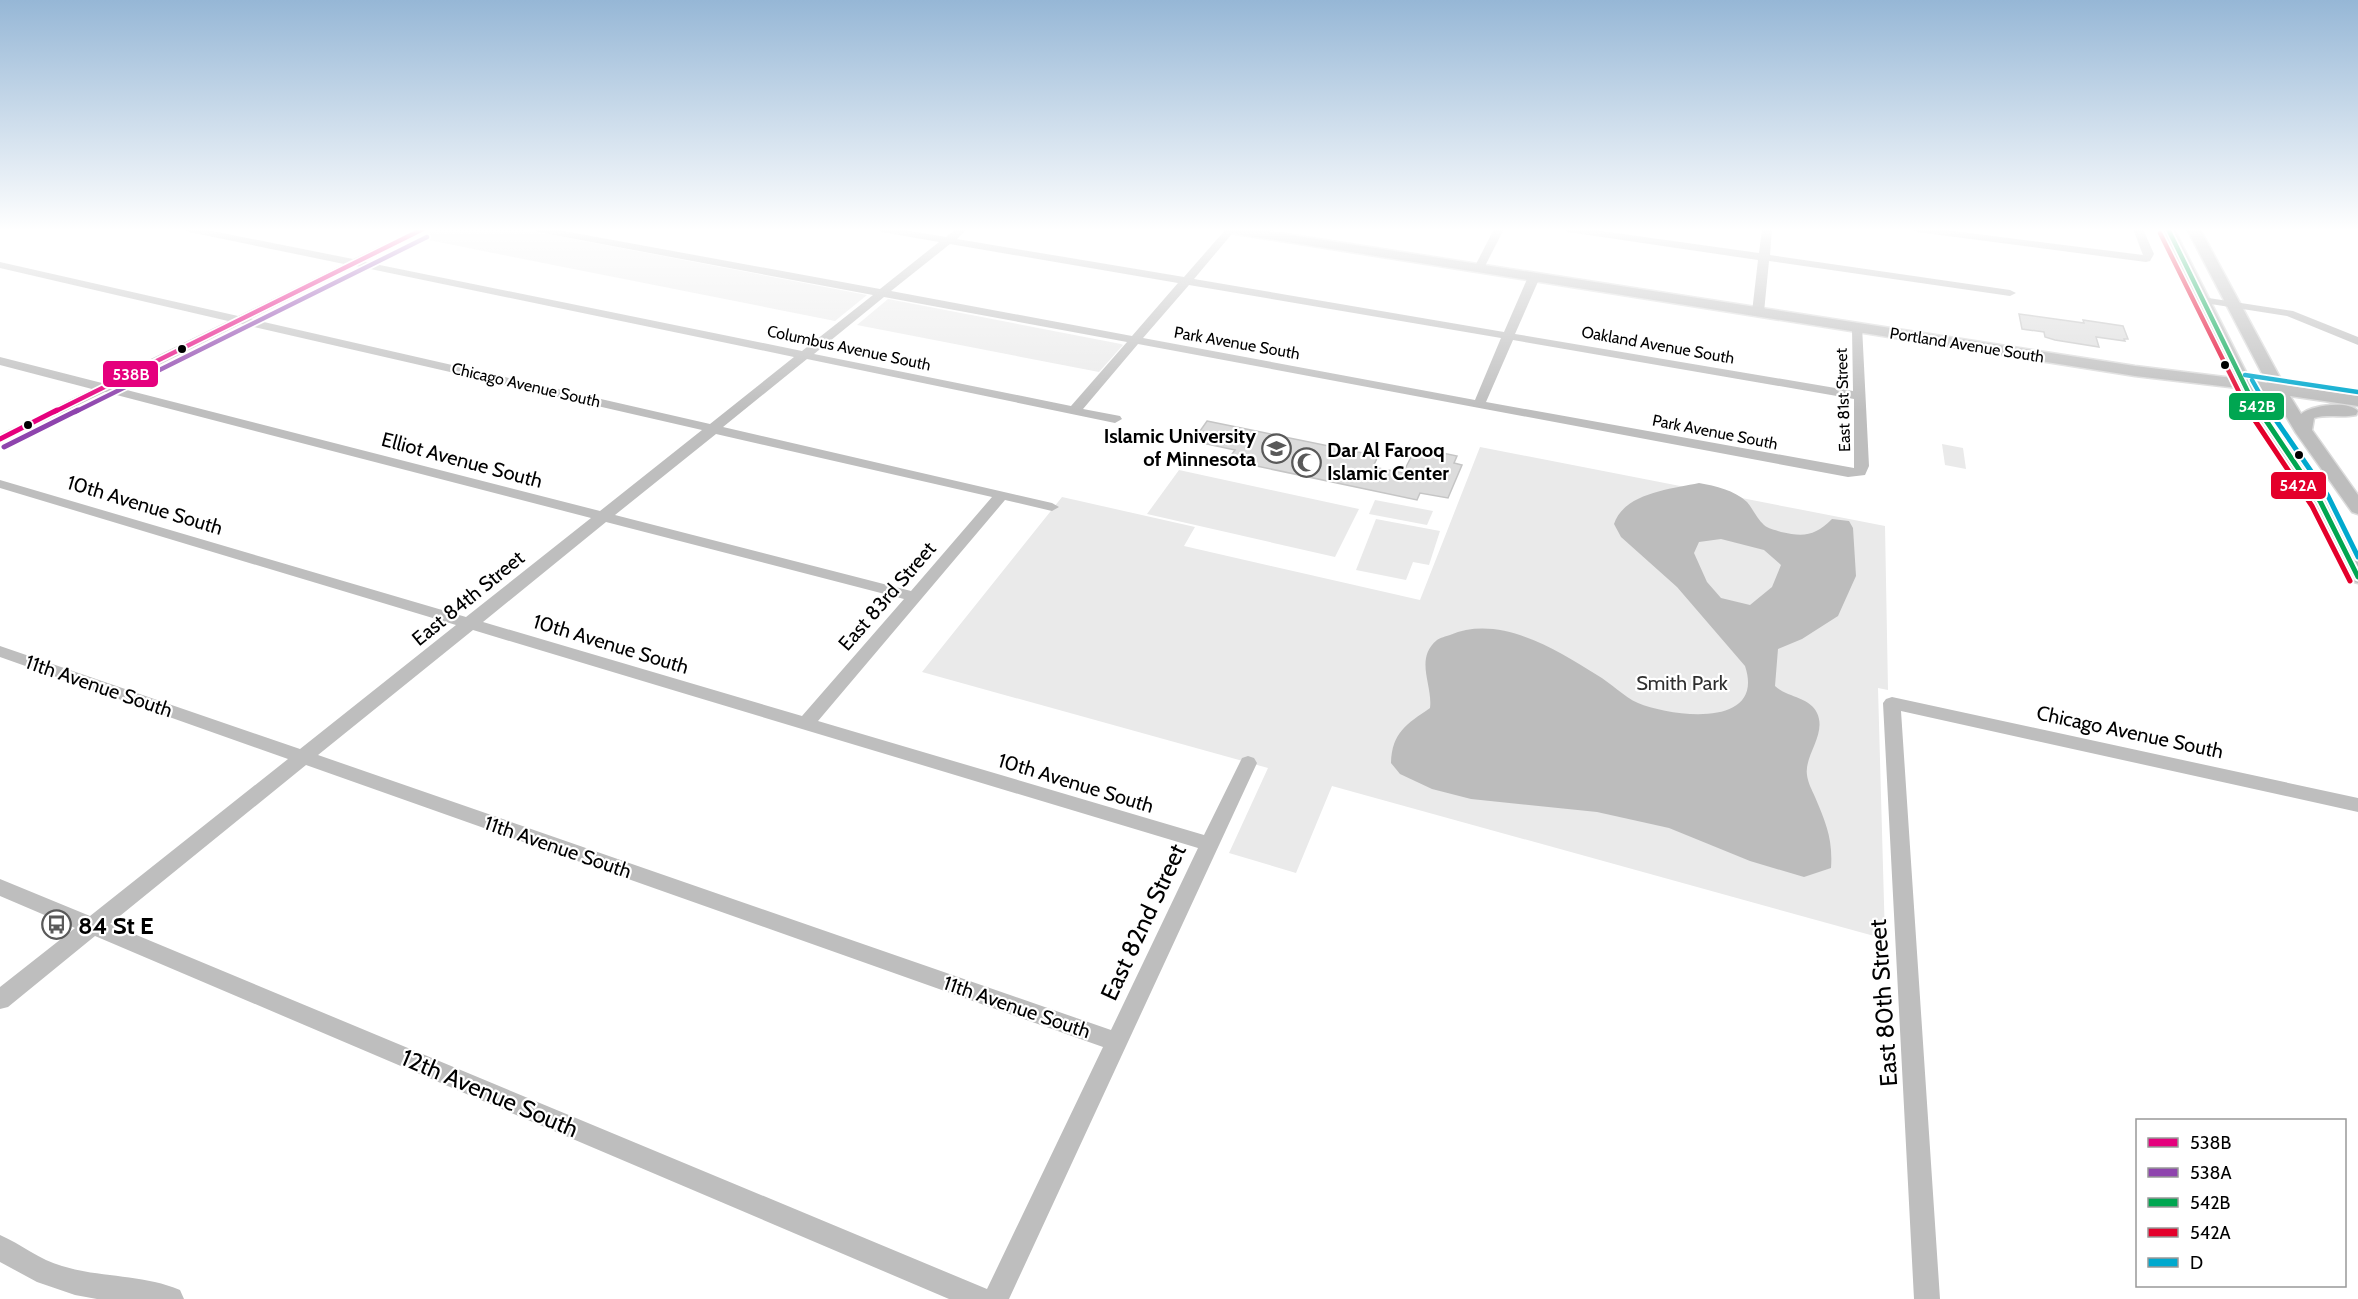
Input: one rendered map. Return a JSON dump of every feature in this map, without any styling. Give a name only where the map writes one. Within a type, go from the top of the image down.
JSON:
[{"type":"main road","name":"Portland Avenue South","points":[[1615,290],[2280,394],[2358,401]]},
{"type":"main road","points":[[2197,290],[2266,423],[2314,492],[2358,577]]},
{"type":"main road","points":[[2225,290],[2280,394],[2304,433],[2358,508]]},
{"type":"main road","name":"Portland Avenue South","points":[[2135,372],[2184,383],[2247,389]]},
{"type":"main road","points":[[2184,383],[2214,390],[2236,399],[2254,410],[2266,423]]},
{"type":"main road","name":"Portland Avenue South","points":[[2280,394],[2358,411]]},
{"type":"main road","points":[[2304,433],[2304,422],[2308,415],[2315,412],[2358,411]]},
{"type":"main road","points":[[2338,536],[2358,540]]},
{"type":"street","name":"Chicago Avenue South","points":[[110,290],[1052,507]]},
{"type":"street","points":[[0,439],[300,290]]},
{"type":"street","name":"Columbus Avenue South","points":[[489,290],[1115,419]]},
{"type":"street","name":"Park Avenue South","points":[[864,290],[1837,471],[1860,472]]},
{"type":"street","name":"East 84th Street","points":[[0,1000],[886,290]]},
{"type":"street","points":[[1074,411],[1179,290]]},
{"type":"street","name":"Oakland Avenue South","points":[[1241,290],[1860,396]]},
{"type":"street","points":[[1479,404],[1529,290]]},
{"type":"street","points":[[1758,312],[1760,290]]},
{"type":"street","points":[[1987,290],[2010,293]]},
{"type":"street","points":[[2202,300],[2306,318],[2358,341]]},
{"type":"street","name":"East 81st Street","points":[[1858,328],[1862,466],[1860,472]]},
{"type":"street","name":"Elliot Avenue South","points":[[0,361],[914,597]]},
{"type":"street","name":"10th Avenue South","points":[[0,484],[1209,844]]},
{"type":"street","name":"East 83rd Street","points":[[805,724],[1001,496]]},
{"type":"street","name":"11th Avenue South","points":[[0,651],[1116,1042]]},
{"type":"street","name":"Chicago Avenue South","points":[[1892,704],[2358,805]]},
{"type":"street","name":"East 80th Street","points":[[1892,704],[1927,1299]]},
{"type":"street","name":"East 82nd Street","points":[[996,1299],[1248,763]]},
{"type":"street","name":"12th Avenue South","points":[[0,887],[980,1299]]},
{"type":"street","points":[[0,1248],[60,1279],[105,1288],[154,1293],[171,1299]]},
{"type":"green space","points":[[677,290],[839,290],[867,295],[835,321]]},
{"type":"green space","points":[[888,299],[1123,345],[1099,372],[857,325]]},
{"type":"green space","points":[[1942,444],[1963,448],[1966,469],[1945,465]]},
{"type":"green space","name":"Smith Park","points":[[1480,447],[1885,526],[1888,690],[1878,688],[1885,939],[1332,786],[1296,873],[1229,853],[1268,768],[922,672],[1062,497],[1195,527],[1184,546],[1420,600]]},
{"type":"green space","points":[[1179,470],[1359,509],[1335,557],[1147,514]]},
{"type":"green space","points":[[1375,500],[1433,511],[1427,525],[1369,514]]},
{"type":"green space","points":[[1376,519],[1440,531],[1429,565],[1413,562],[1406,580],[1356,570]]},
{"type":"shaded area","points":[[1699,483],[1736,494],[1747,502],[1764,525],[1781,532],[1809,534],[1820,529],[1832,519],[1849,521],[1853,528],[1856,576],[1838,616],[1802,639],[1778,649],[1775,686],[1785,693],[1804,700],[1817,713],[1819,729],[1807,767],[1807,775],[1828,831],[1831,868],[1804,877],[1750,861],[1669,828],[1597,812],[1471,799],[1432,789],[1400,774],[1391,763],[1394,744],[1408,724],[1430,708],[1425,664],[1430,647],[1437,640],[1469,630],[1488,629],[1507,632],[1545,645],[1602,678],[1638,703],[1653,708],[1692,714],[1712,713],[1729,709],[1742,700],[1748,686],[1745,666],[1677,587],[1621,537],[1614,524],[1619,514],[1638,499],[1662,490]],"holes":[[[1721,539],[1764,550],[1781,565],[1772,587],[1750,605],[1721,598],[1707,582],[1694,553],[1699,542]]]},
{"type":"building","points":[[2019,314],[2123,326],[2128,339],[2124,339],[2125,341],[2096,337],[2099,347],[2055,340],[2045,337],[2044,332],[2022,329]]},
{"type":"building","name":"Dar Al Farooq Islamic Center","points":[[1207,421],[1378,456],[1373,467],[1403,473],[1412,455],[1416,456],[1419,448],[1457,456],[1454,463],[1462,465],[1448,498],[1420,493],[1417,500],[1228,460],[1235,450],[1193,441]]},
{"type":"transit line","name":"538B","points":[[0,439],[301,290]]},
{"type":"transit line","name":"538A","points":[[4,447],[321,290]]},
{"type":"transit line","name":"542A","points":[[2188,290],[2244,404],[2312,506],[2350,581]]},
{"type":"transit line","name":"542B","points":[[2198,290],[2252,400],[2320,501],[2358,577]]},
{"type":"transit line","name":"D","points":[[2245,375],[2358,392]]},
{"type":"transit line","name":"D","points":[[2252,380],[2274,419],[2328,496],[2358,557]]},
{"type":"place","name":"Islamic University of Minnesota","points":[[1277,448]]},
{"type":"place","name":"Dar Al Farooq Islamic Center","points":[[1306,462]]},
{"type":"place","name":"84 St E","points":[[57,925]]}]
